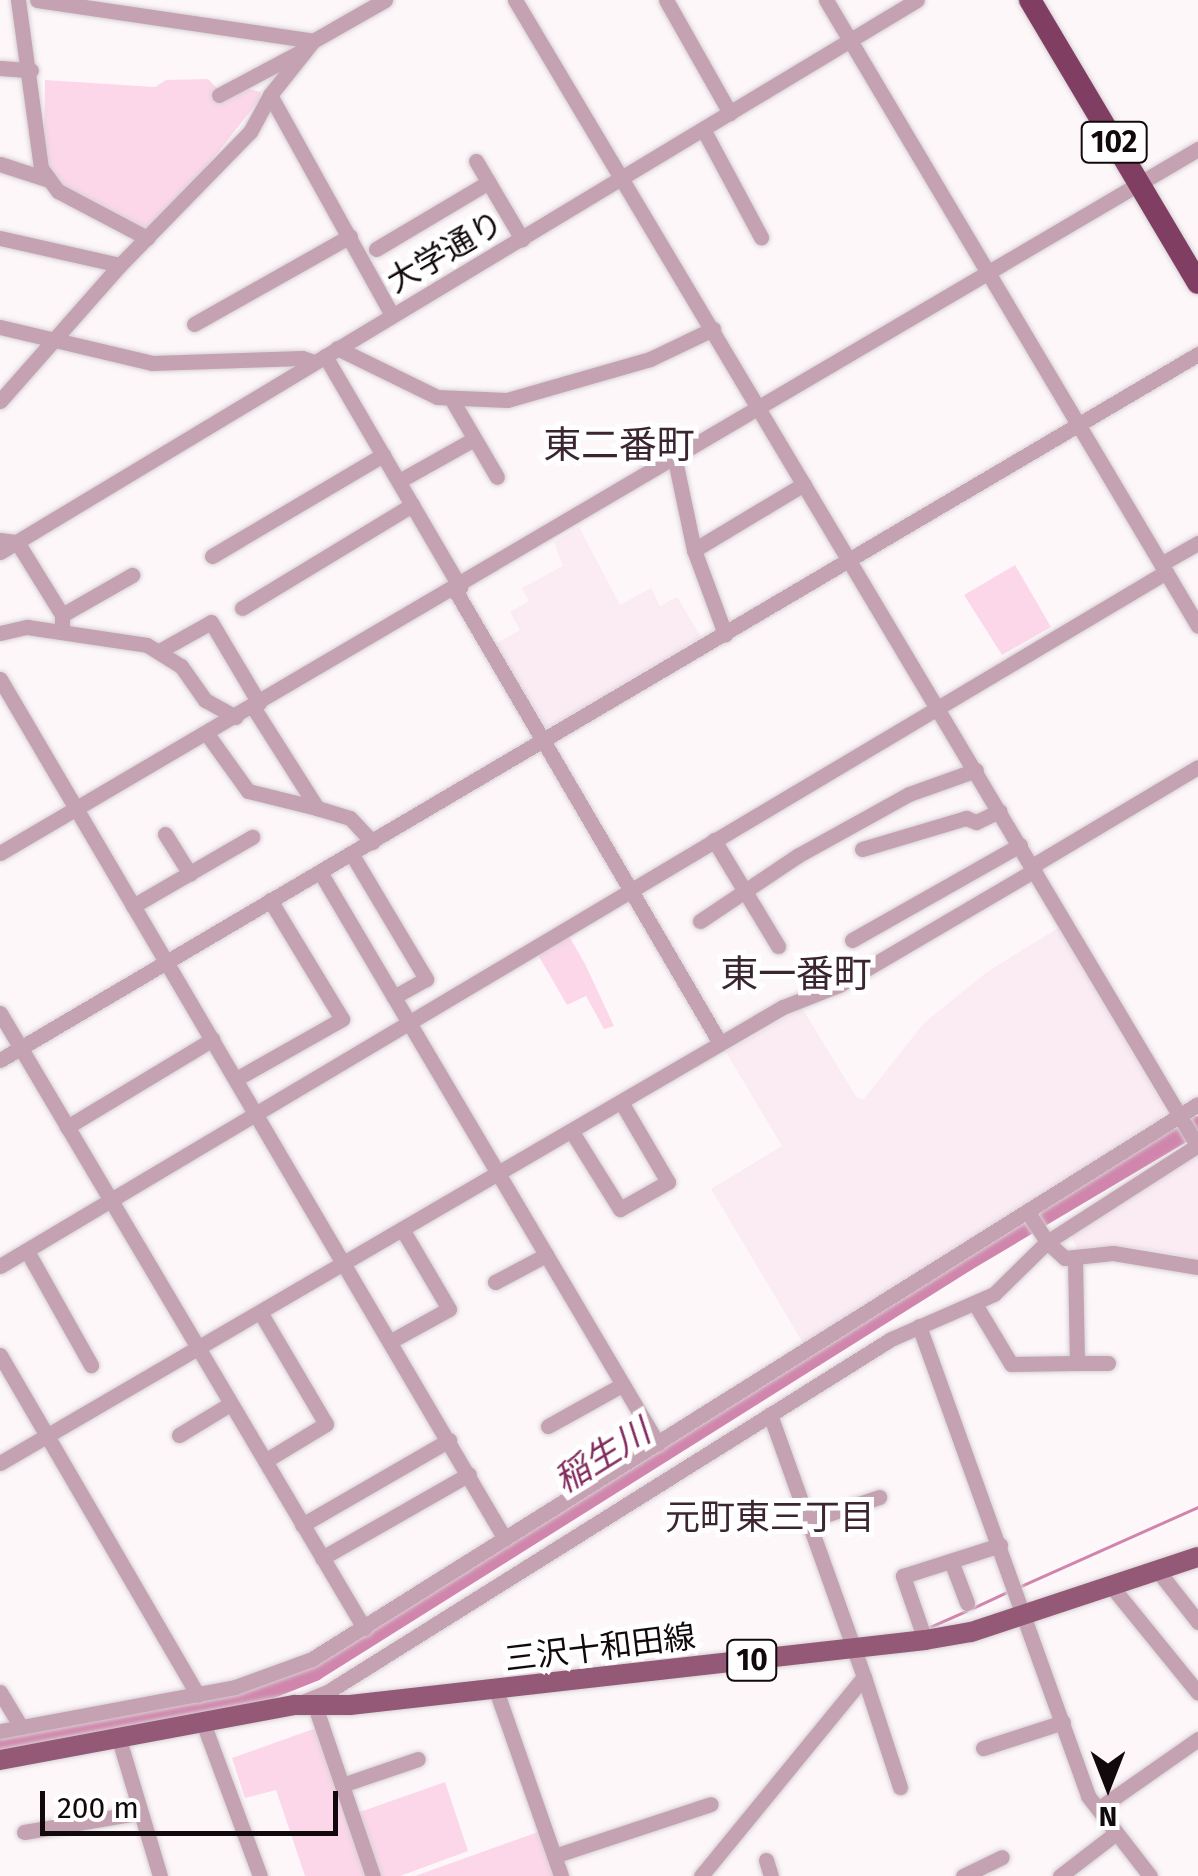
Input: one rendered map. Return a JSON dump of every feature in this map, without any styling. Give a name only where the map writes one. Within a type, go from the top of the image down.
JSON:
[{"type":"highway","name":"102","points":[[1030,0],[1198,283]]},
{"type":"main road","name":"三沢十和田線","points":[[0,1760],[202,1720],[305,1705],[496,1690],[924,1640],[1026,1615],[1198,1558]]},
{"type":"street","points":[[18,0],[32,70],[38,150],[49,180],[58,191],[147,238]]},
{"type":"street","points":[[37,0],[310,44]]},
{"type":"street","points":[[163,0],[166,18]]},
{"type":"street","points":[[219,95],[385,0]]},
{"type":"street","points":[[515,0],[1196,1143]]},
{"type":"street","points":[[666,0],[730,113]]},
{"type":"street","points":[[826,0],[1198,626]]},
{"type":"street","name":"大学通り","points":[[0,552],[8,541],[522,239],[917,0]]},
{"type":"street","points":[[0,401],[120,265],[250,132],[270,95],[310,44]]},
{"type":"street","points":[[0,68],[32,70]]},
{"type":"street","points":[[270,95],[392,314]]},
{"type":"street","points":[[703,129],[762,237]]},
{"type":"street","points":[[0,853],[457,588],[1198,149]]},
{"type":"street","points":[[476,161],[522,239]]},
{"type":"street","points":[[0,164],[49,180]]},
{"type":"street","points":[[376,249],[489,182]]},
{"type":"street","points":[[194,324],[350,236]]},
{"type":"street","points":[[0,238],[120,265]]},
{"type":"street","points":[[0,328],[152,362],[325,355],[452,400],[508,400],[650,358],[713,328]]},
{"type":"street","points":[[0,1060],[1198,354]]},
{"type":"street","points":[[325,355],[720,1043]]},
{"type":"street","points":[[452,400],[497,477]]},
{"type":"street","points":[[399,481],[474,439]]},
{"type":"street","points":[[212,556],[383,455]]},
{"type":"street","points":[[674,460],[694,550],[725,634]]},
{"type":"street","points":[[694,550],[804,484]]},
{"type":"street","points":[[242,608],[412,505]]},
{"type":"street","points":[[8,541],[62,623]]},
{"type":"street","points":[[0,1266],[938,706],[1164,568],[1198,543]]},
{"type":"street","points":[[62,623],[132,575]]},
{"type":"street","points":[[160,650],[211,622],[317,808]]},
{"type":"street","points":[[0,633],[62,623],[160,650],[181,666],[206,700],[236,716]]},
{"type":"street","points":[[0,679],[505,1539]]},
{"type":"street","points":[[207,734],[248,791],[350,818],[372,842]]},
{"type":"street","points":[[0,1463],[782,1007],[839,985],[1198,768]]},
{"type":"street","points":[[700,921],[797,856],[877,816],[909,794],[976,770]]},
{"type":"street","points":[[862,849],[966,818],[976,822],[1000,811]]},
{"type":"street","points":[[165,834],[190,874]]},
{"type":"street","points":[[134,906],[252,837]]},
{"type":"street","points":[[714,840],[778,946]]},
{"type":"street","points":[[852,940],[1020,845]]},
{"type":"street","points":[[352,853],[426,979],[394,997]]},
{"type":"street","points":[[320,872],[658,1444]]},
{"type":"street","points":[[236,1079],[342,1019],[270,900]]},
{"type":"street","points":[[0,1013],[364,1628]]},
{"type":"street","points":[[67,1127],[213,1039]]},
{"type":"street","points":[[572,1132],[620,1209],[668,1182],[621,1102]]},
{"type":"street","points":[[0,1731],[198,1695],[282,1674],[364,1628],[658,1444],[1037,1226],[1198,1104]]},
{"type":"street","name":"10","points":[[305,1705],[770,1414],[919,1326],[975,1304],[1012,1281],[1037,1226],[1196,1143]]},
{"type":"street","points":[[1037,1226],[1056,1253],[1075,1258],[1124,1254],[1198,1267]]},
{"type":"street","points":[[391,1342],[449,1309],[402,1229]]},
{"type":"street","points":[[27,1251],[92,1365]]},
{"type":"street","points":[[495,1282],[546,1255]]},
{"type":"street","points":[[1075,1258],[1077,1363]]},
{"type":"street","points":[[975,1304],[1010,1364],[1108,1363]]},
{"type":"street","points":[[260,1312],[326,1424],[265,1461]]},
{"type":"street","points":[[919,1326],[1026,1615],[1083,1783],[1098,1809],[1150,1876]]},
{"type":"street","points":[[0,1356],[198,1695]]},
{"type":"street","points":[[0,1391],[15,1382]]},
{"type":"street","points":[[548,1426],[622,1384]]},
{"type":"street","points":[[178,1435],[230,1404]]},
{"type":"street","points":[[770,1414],[900,1787]]},
{"type":"street","points":[[302,1525],[449,1440]]},
{"type":"street","points":[[322,1558],[468,1474]]},
{"type":"street","points":[[810,1520],[879,1497]]},
{"type":"street","points":[[924,1640],[903,1576],[1000,1545]]},
{"type":"street","points":[[951,1561],[966,1603]]},
{"type":"street","points":[[1158,1571],[1198,1622]]},
{"type":"street","points":[[1112,1588],[1198,1692]]},
{"type":"street","points":[[686,1876],[702,1876],[864,1678]]},
{"type":"street","points":[[496,1690],[561,1876]]},
{"type":"street","points":[[0,1692],[21,1727]]},
{"type":"street","points":[[305,1705],[342,1785],[373,1876]]},
{"type":"street","points":[[202,1720],[260,1876]]},
{"type":"street","points":[[984,1748],[1062,1722]]},
{"type":"street","points":[[118,1736],[160,1876]]},
{"type":"street","points":[[1098,1809],[1198,1739]]},
{"type":"street","points":[[342,1785],[418,1759]]},
{"type":"street","points":[[554,1856],[711,1804]]},
{"type":"street","points":[[24,1832],[138,1813]]},
{"type":"street","points":[[1060,1876],[1116,1832]]},
{"type":"street","points":[[963,1876],[1002,1857]]},
{"type":"shaded area","points":[[208,79],[226,98],[249,89],[261,92],[260,99],[207,166],[143,233],[108,223],[54,178],[44,148],[45,80],[155,87],[166,80]]},
{"type":"shaded area","points":[[579,527],[620,605],[651,588],[660,606],[677,597],[701,637],[545,727],[496,644],[520,630],[510,612],[529,601],[522,588],[563,566],[554,542]]},
{"type":"shaded area","points":[[1015,565],[1051,627],[1002,655],[964,595]]},
{"type":"shaded area","points":[[1058,928],[1165,1109],[1162,1121],[803,1343],[711,1189],[782,1146],[726,1052],[802,1008],[857,1098],[864,1099],[924,1023],[987,972]]},
{"type":"shaded area","points":[[569,936],[614,1026],[604,1029],[586,996],[567,1005],[538,955]]},
{"type":"shaded area","points":[[1198,1154],[1198,1260],[1111,1246],[1079,1251],[1071,1236]]},
{"type":"shaded area","points":[[316,1728],[366,1876],[305,1876],[276,1790],[245,1798],[232,1758]]},
{"type":"shaded area","points":[[445,1782],[468,1851],[400,1876],[377,1876],[357,1813]]},
{"type":"shaded area","points":[[541,1831],[554,1876],[415,1876]]},
{"type":"waterway","name":"稲生川","points":[[0,1742],[248,1699],[315,1672],[967,1262],[1198,1125]]},
{"type":"waterway","points":[[1019,1587],[1198,1507]]},
{"type":"waterway","points":[[973,1608],[1007,1592]]},
{"type":"waterway","points":[[928,1628],[966,1611]]},
{"type":"district","name":"東二番町","points":[[619,446]]},
{"type":"district","name":"東一番町","points":[[796,975]]},
{"type":"district","name":"元町東三丁目","points":[[770,1517]]}]
